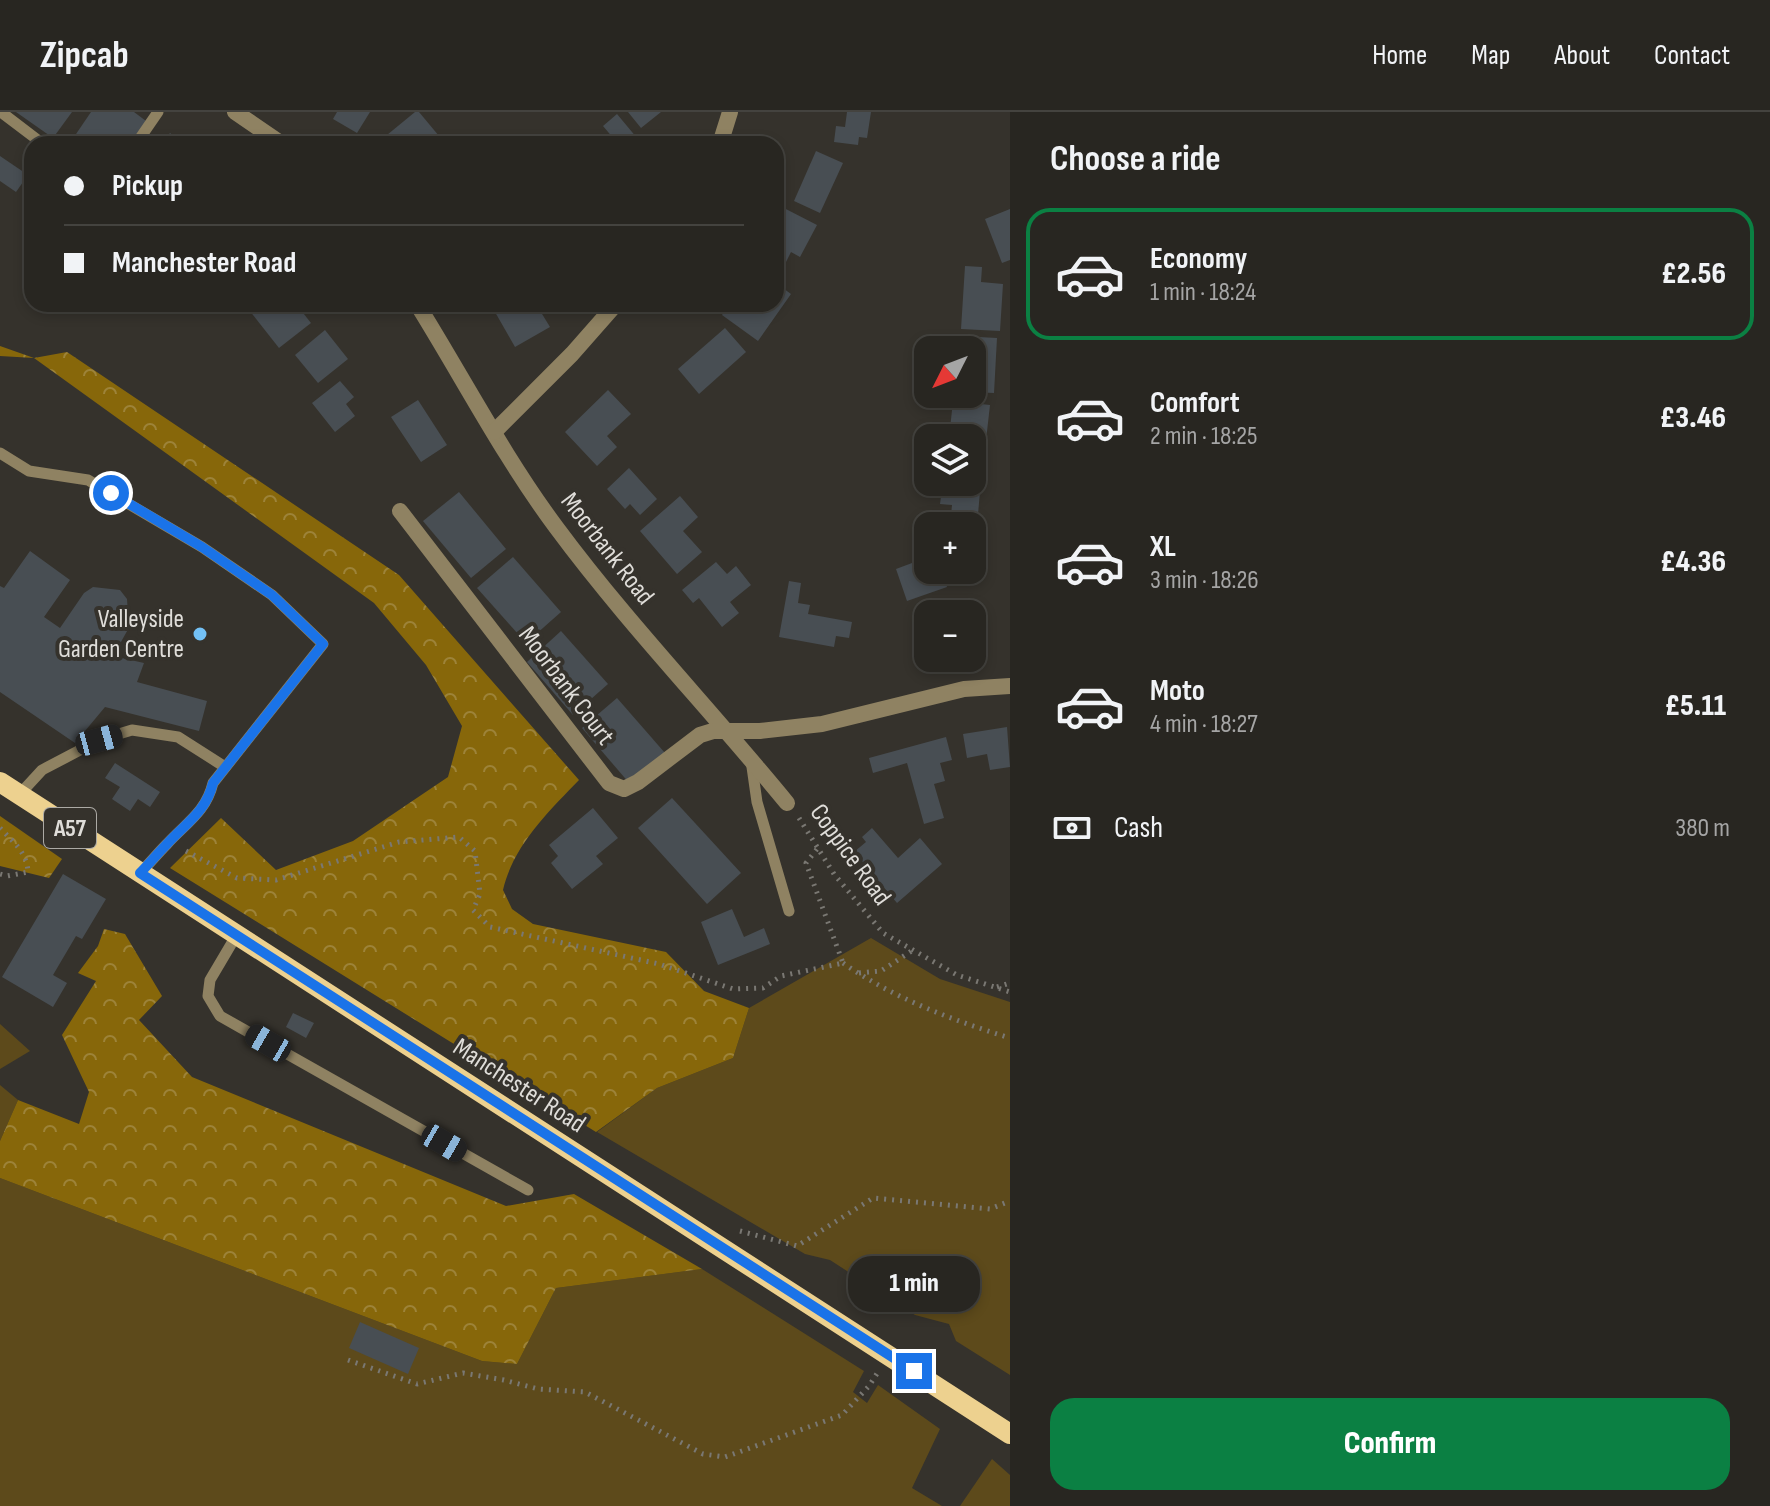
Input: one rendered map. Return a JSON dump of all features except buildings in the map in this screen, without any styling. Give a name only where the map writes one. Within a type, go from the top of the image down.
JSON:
[{"type":"main road","name":"Manchester Road","points":[[0,782],[1010,1434]]},
{"type":"street","points":[[235,112],[270,136]]},
{"type":"street","points":[[722,136],[730,112]]},
{"type":"street","name":"Moorbank Road","points":[[422,312],[554,525],[787,803]]},
{"type":"street","points":[[494,432],[609,312]]},
{"type":"street","name":"Moorbank Court","points":[[400,511],[609,783],[624,789],[638,782],[700,735],[726,730]]},
{"type":"street","points":[[726,730],[760,731],[822,724],[964,689],[1010,686]]},
{"type":"lane","points":[[1,112],[32,136]]},
{"type":"lane","points":[[142,136],[158,112]]},
{"type":"lane","points":[[0,453],[29,471],[88,480],[101,487],[202,547],[272,595],[323,644],[213,783],[199,815],[168,842],[140,873]]},
{"type":"lane","points":[[19,795],[42,770],[99,740],[132,730],[178,737],[225,767]]},
{"type":"lane","points":[[751,759],[757,802],[789,911]]},
{"type":"lane","points":[[236,936],[210,980],[208,996],[220,1016],[528,1190]]},
{"type":"path","name":"Coppice Road","points":[[787,803],[834,874],[883,933],[957,975],[1010,992]]},
{"type":"path","points":[[0,828],[22,850],[28,872],[7,876],[0,874]]},
{"type":"path","points":[[168,842],[237,878],[276,880],[399,842],[459,837],[475,851],[480,894],[473,910],[490,927],[659,964],[733,989],[763,988],[781,976],[843,963]]},
{"type":"path","points":[[817,849],[806,863],[843,963],[874,984],[964,1024],[1010,1038]]},
{"type":"path","points":[[858,973],[881,971],[913,950]]},
{"type":"path","points":[[996,987],[1010,983]]},
{"type":"path","points":[[710,1240],[722,1226],[797,1246],[873,1198],[990,1209],[1010,1201]]},
{"type":"path","points":[[348,1360],[417,1384],[463,1373],[538,1389],[585,1392],[703,1454],[725,1457],[842,1415],[869,1386],[889,1355]]},
{"type":"shaded area","points":[[871,938],[940,979],[1010,1002],[1010,1375],[956,1341],[949,1324],[915,1315],[830,1260],[805,1254],[597,1132],[657,1088],[733,1058],[749,1008]]},
{"type":"shaded area","points":[[0,1024],[30,1051],[0,1069]]},
{"type":"shaded area","points":[[0,1085],[18,1100],[0,1141]]},
{"type":"shaded area","points":[[0,1178],[482,1361],[517,1364],[556,1288],[702,1269],[864,1371],[853,1392],[867,1403],[878,1385],[940,1429],[912,1488],[942,1506],[0,1506]]},
{"type":"shaded area","points":[[992,1459],[1010,1475],[1010,1506],[960,1506]]},
{"type":"green space","points":[[0,346],[34,358],[0,356]]},
{"type":"green space","points":[[67,352],[399,575],[579,780],[533,830],[515,859],[503,890],[512,909],[533,924],[666,952],[704,991],[749,1008],[733,1058],[657,1088],[596,1132],[170,868],[221,818],[276,870],[353,841],[448,777],[462,726],[426,665],[374,603],[34,358]]},
{"type":"green space","points":[[0,816],[62,859],[49,878],[0,866]]},
{"type":"green space","points":[[104,929],[125,934],[162,996],[139,1020],[192,1077],[506,1206],[574,1194],[702,1269],[556,1288],[517,1364],[482,1361],[0,1178],[0,1141],[18,1100],[79,1124],[89,1092],[62,1035],[96,981],[78,973],[98,946]]},
{"type":"place","name":"Valleyside Garden Centre","points":[[200,634]]},
{"type":"route","points":[[111,493],[202,547],[272,595],[323,644],[213,783],[199,815],[168,842],[140,873],[914,1371]]}]
